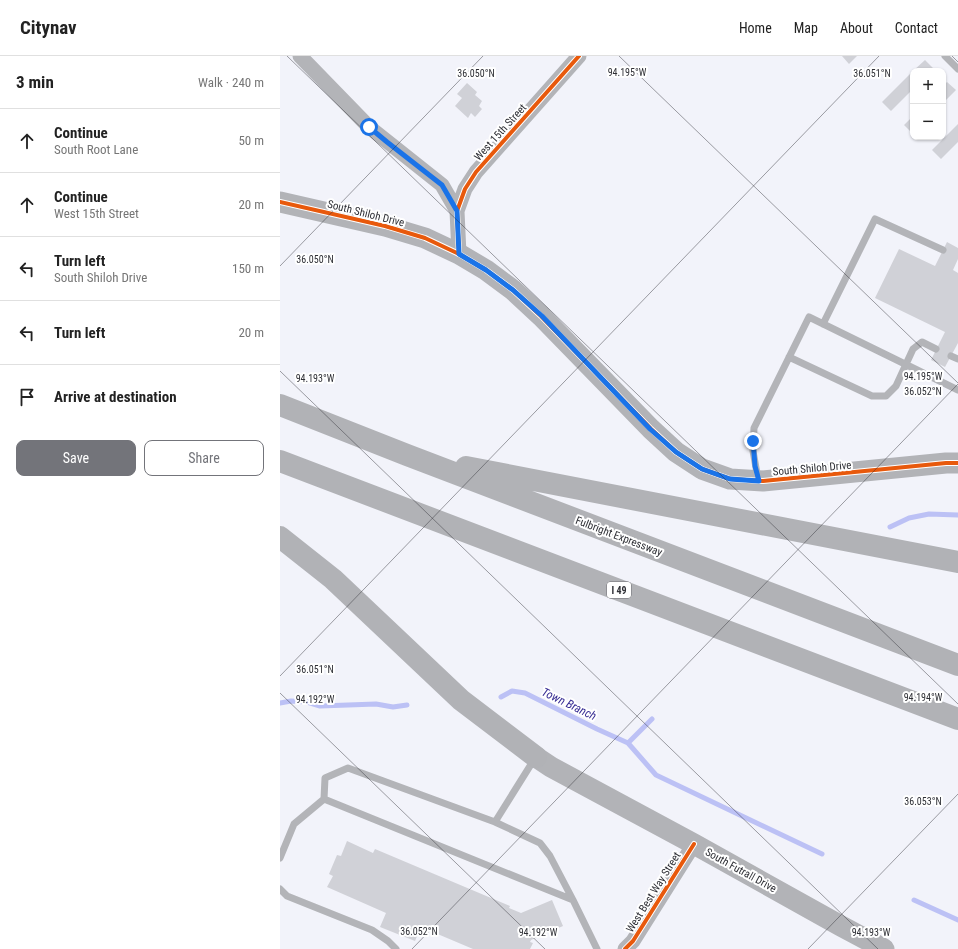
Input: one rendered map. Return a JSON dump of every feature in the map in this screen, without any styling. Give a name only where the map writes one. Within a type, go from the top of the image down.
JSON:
[{"type":"highway","name":"Fulbright Expressway","points":[[280,405],[407,455],[958,665]]},
{"type":"highway","points":[[407,455],[958,562]]},
{"type":"highway","name":"I 49","points":[[280,461],[958,719]]},
{"type":"highway","points":[[280,537],[333,579],[461,700],[536,757]]},
{"type":"street","points":[[300,56],[369,127],[442,185],[457,211]]},
{"type":"street","name":"West 15th Street","points":[[459,254],[457,211],[465,189],[476,172],[579,56]]},
{"type":"street","name":"South Shiloh Drive","points":[[280,202],[386,226],[425,238],[459,254],[486,270],[513,290],[542,316],[650,429],[676,452],[702,469],[730,479],[759,481],[958,463]]},
{"type":"street","name":"South Futrall Drive","points":[[536,757],[884,949]]},
{"type":"street","name":"West Best Way Street","points":[[625,949],[633,941],[694,844]]},
{"type":"lane","points":[[945,56],[958,69]]},
{"type":"lane","points":[[823,324],[875,219],[943,250]]},
{"type":"lane","points":[[759,481],[753,451],[754,428],[809,317],[958,390]]},
{"type":"lane","points":[[789,357],[872,396],[886,396],[896,386],[914,349],[922,342],[936,349]]},
{"type":"lane","points":[[951,356],[958,359]]},
{"type":"lane","points":[[495,822],[536,757]]},
{"type":"lane","points":[[280,858],[294,824],[324,799],[325,778],[348,768],[495,822],[540,843],[550,856],[597,949]]},
{"type":"lane","points":[[324,799],[573,900]]},
{"type":"lane","points":[[280,889],[287,896],[372,930],[388,941],[396,949]]},
{"type":"building","points":[[842,56],[857,56],[849,64]]},
{"type":"building","points":[[925,60],[933,68],[916,68]]},
{"type":"building","points":[[910,74],[910,92],[891,111],[882,102]]},
{"type":"building","points":[[947,82],[956,90],[946,100]]},
{"type":"building","points":[[467,83],[477,92],[475,95],[482,101],[479,106],[482,109],[475,117],[471,113],[468,118],[455,106],[462,98],[457,94]]},
{"type":"building","points":[[910,119],[910,131],[904,125]]},
{"type":"building","points":[[958,124],[958,142],[941,159],[932,150],[942,140],[946,140],[946,136]]},
{"type":"building","points":[[947,242],[958,248],[958,259],[953,270],[958,273],[958,343],[945,367],[931,360],[945,332],[875,298],[899,249],[935,266]]},
{"type":"building","points":[[347,841],[373,853],[375,849],[510,906],[509,908],[521,913],[552,900],[563,926],[531,940],[530,942],[533,943],[530,949],[473,949],[421,927],[415,941],[380,927],[386,913],[327,887],[333,876],[329,874],[337,855],[341,856]]},
{"type":"waterway","points":[[890,527],[909,518],[929,514],[958,515]]},
{"type":"waterway","points":[[501,697],[512,691],[525,693],[628,743],[656,775],[822,854]]},
{"type":"waterway","name":"Town Branch","points":[[280,703],[291,701],[307,702],[320,706],[376,704],[393,707],[407,705]]},
{"type":"waterway","points":[[628,743],[652,719]]},
{"type":"waterway","points":[[914,900],[958,920]]},
{"type":"cycle path","points":[[459,254],[457,211],[465,189],[476,172],[579,56]]},
{"type":"cycle path","points":[[280,202],[385,226],[425,238],[459,254],[486,270],[513,290],[541,316],[651,429],[676,452],[702,469],[730,479],[763,481],[958,463]]},
{"type":"cycle path","points":[[625,949],[633,941],[694,844]]},
{"type":"route","points":[[369,127],[442,185],[457,211],[459,254],[486,270],[513,290],[542,316],[650,429],[676,452],[702,469],[730,479],[759,481],[755,466],[753,441]]}]
